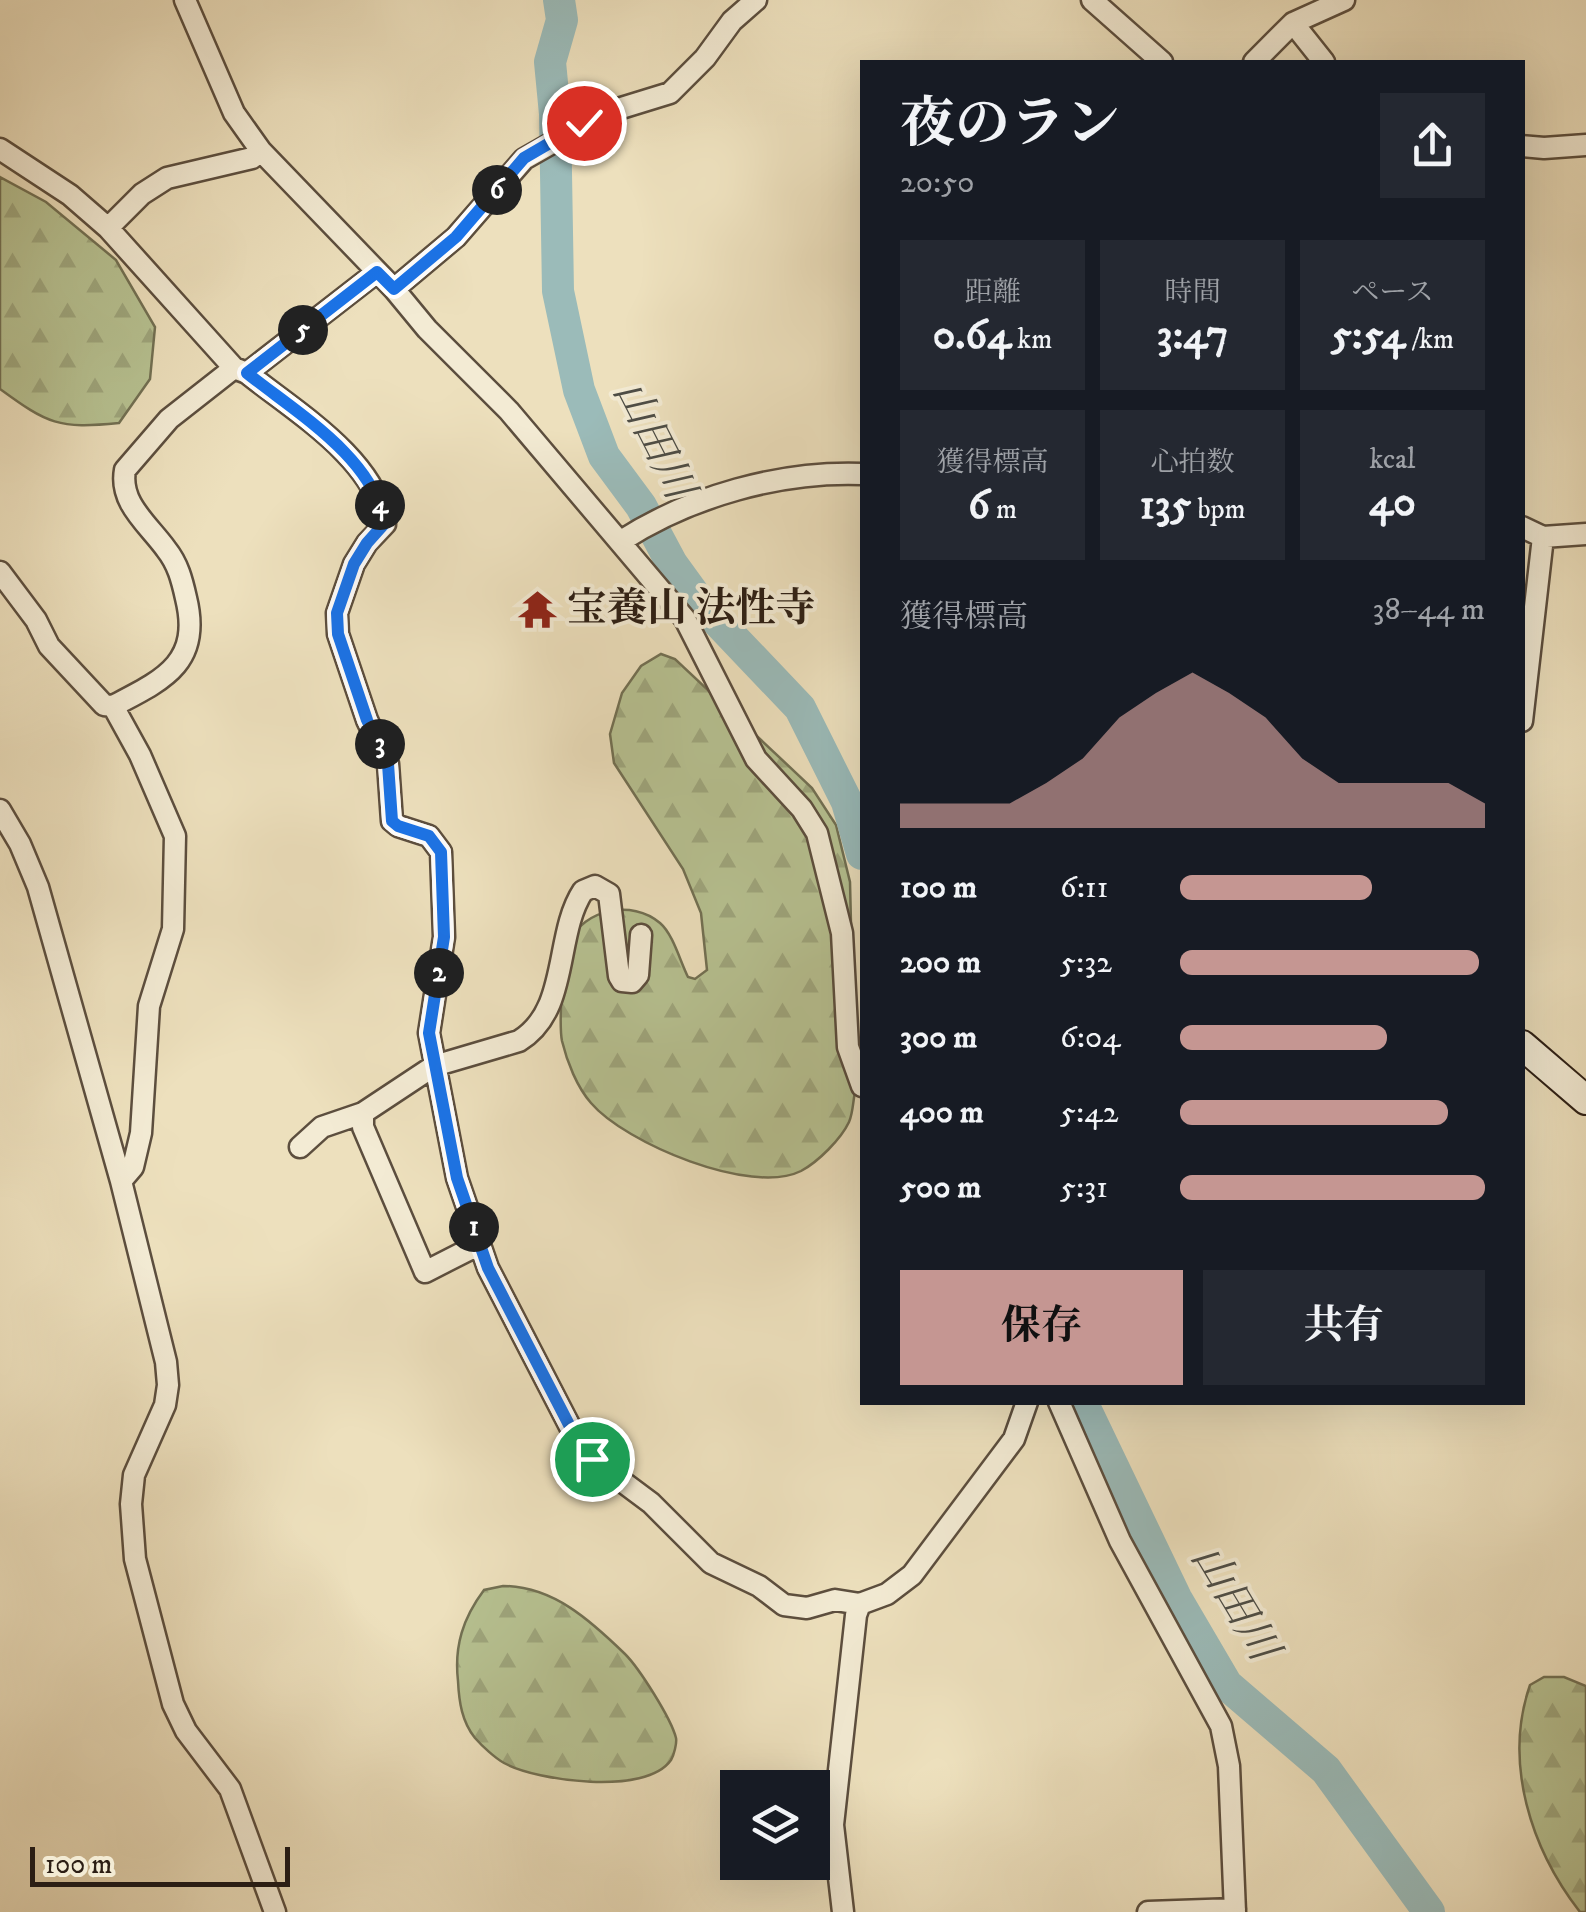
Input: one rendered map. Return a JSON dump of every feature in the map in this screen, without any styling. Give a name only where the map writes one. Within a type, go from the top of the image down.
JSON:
[{"type":"street","points":[[185,0],[234,113],[261,151],[626,537],[684,619],[756,759],[802,808],[816,833],[842,933],[848,1047],[860,1080]]},
{"type":"street","points":[[394,289],[456,237],[524,158],[605,113],[670,93],[705,58],[732,21],[756,0]]},
{"type":"street","points":[[1092,0],[1160,60]]},
{"type":"street","points":[[1256,60],[1293,23],[1344,0]]},
{"type":"street","points":[[1293,23],[1322,60]]},
{"type":"street","points":[[1525,146],[1586,145]]},
{"type":"street","points":[[0,149],[70,195],[108,228],[240,370],[347,453],[375,493],[384,524],[354,564],[337,613],[338,624],[367,720],[388,764],[392,821],[429,836],[441,852],[444,937],[429,1033],[457,1178],[488,1268],[580,1446],[650,1503],[711,1564],[759,1586],[784,1606],[807,1608],[836,1600],[860,1604],[888,1594],[912,1575],[1014,1439],[1026,1405]]},
{"type":"street","points":[[108,228],[142,194],[168,178],[252,158],[261,151]]},
{"type":"street","points":[[0,572],[50,646],[104,705],[114,706],[170,673],[191,638],[192,620],[180,570],[126,498],[125,470],[169,419],[377,272]]},
{"type":"street","points":[[626,537],[664,517],[741,489],[783,478],[860,474]]},
{"type":"street","points":[[1525,528],[1543,537],[1586,534]]},
{"type":"street","points":[[1525,694],[1543,537]]},
{"type":"street","points":[[114,706],[175,836],[172,929],[149,1006],[141,1133],[132,1167],[121,1181]]},
{"type":"street","points":[[0,810],[38,887],[121,1181],[166,1362],[165,1406],[134,1475],[131,1504],[136,1559],[173,1704],[186,1731],[230,1789],[275,1912]]},
{"type":"street","points":[[300,1147],[322,1126],[363,1113],[434,1066],[519,1041],[540,1025],[583,891],[594,886],[609,894],[622,981],[636,979],[641,936]]},
{"type":"street","points":[[1525,1049],[1586,1100]]},
{"type":"street","points":[[363,1113],[363,1127],[425,1272],[480,1244]]},
{"type":"street","points":[[1060,1405],[1120,1540],[1221,1726],[1228,1766],[1235,1911],[1148,1912]]},
{"type":"street","points":[[843,1912],[834,1825],[860,1604]]},
{"type":"green space","points":[[0,177],[46,202],[116,260],[155,327],[150,379],[119,423],[81,425],[55,421],[30,410],[0,389]]},
{"type":"green space","points":[[661,654],[675,659],[812,788],[836,825],[850,882],[855,1092],[851,1115],[841,1136],[822,1156],[801,1171],[779,1177],[722,1171],[659,1149],[631,1134],[586,1097],[562,1041],[562,991],[569,942],[576,931],[597,915],[623,910],[649,916],[669,934],[688,977],[695,979],[707,970],[701,913],[683,869],[614,763],[610,734],[622,693],[641,666]]},
{"type":"green space","points":[[503,1586],[555,1599],[599,1629],[625,1654],[673,1729],[676,1743],[671,1760],[658,1771],[639,1778],[590,1782],[520,1770],[504,1763],[478,1741],[460,1704],[459,1644],[465,1622],[484,1590]]},
{"type":"green space","points":[[1544,1677],[1564,1677],[1586,1686],[1586,1912],[1580,1912],[1548,1861],[1526,1804],[1521,1774],[1522,1715],[1530,1685]]},
{"type":"waterway","name":"山田川","points":[[559,0],[562,20],[550,62],[555,114],[558,291],[579,390],[604,456],[641,506],[672,564],[701,604],[800,708],[847,802],[860,847]]},
{"type":"waterway","name":"山田川","points":[[1083,1405],[1176,1598],[1227,1685],[1326,1770],[1429,1912]]},
{"type":"place","name":"宝養山 法性寺","points":[[537,610]]},
{"type":"route","points":[[584,123],[524,158],[456,237],[394,289],[377,272],[247,373],[347,453],[375,493],[383,512],[381,530],[354,564],[342,594],[337,613],[338,634],[367,720],[388,764],[392,821],[429,836],[441,852],[444,937],[429,1033],[457,1178],[488,1268],[537,1368],[580,1446],[592,1459]]}]
